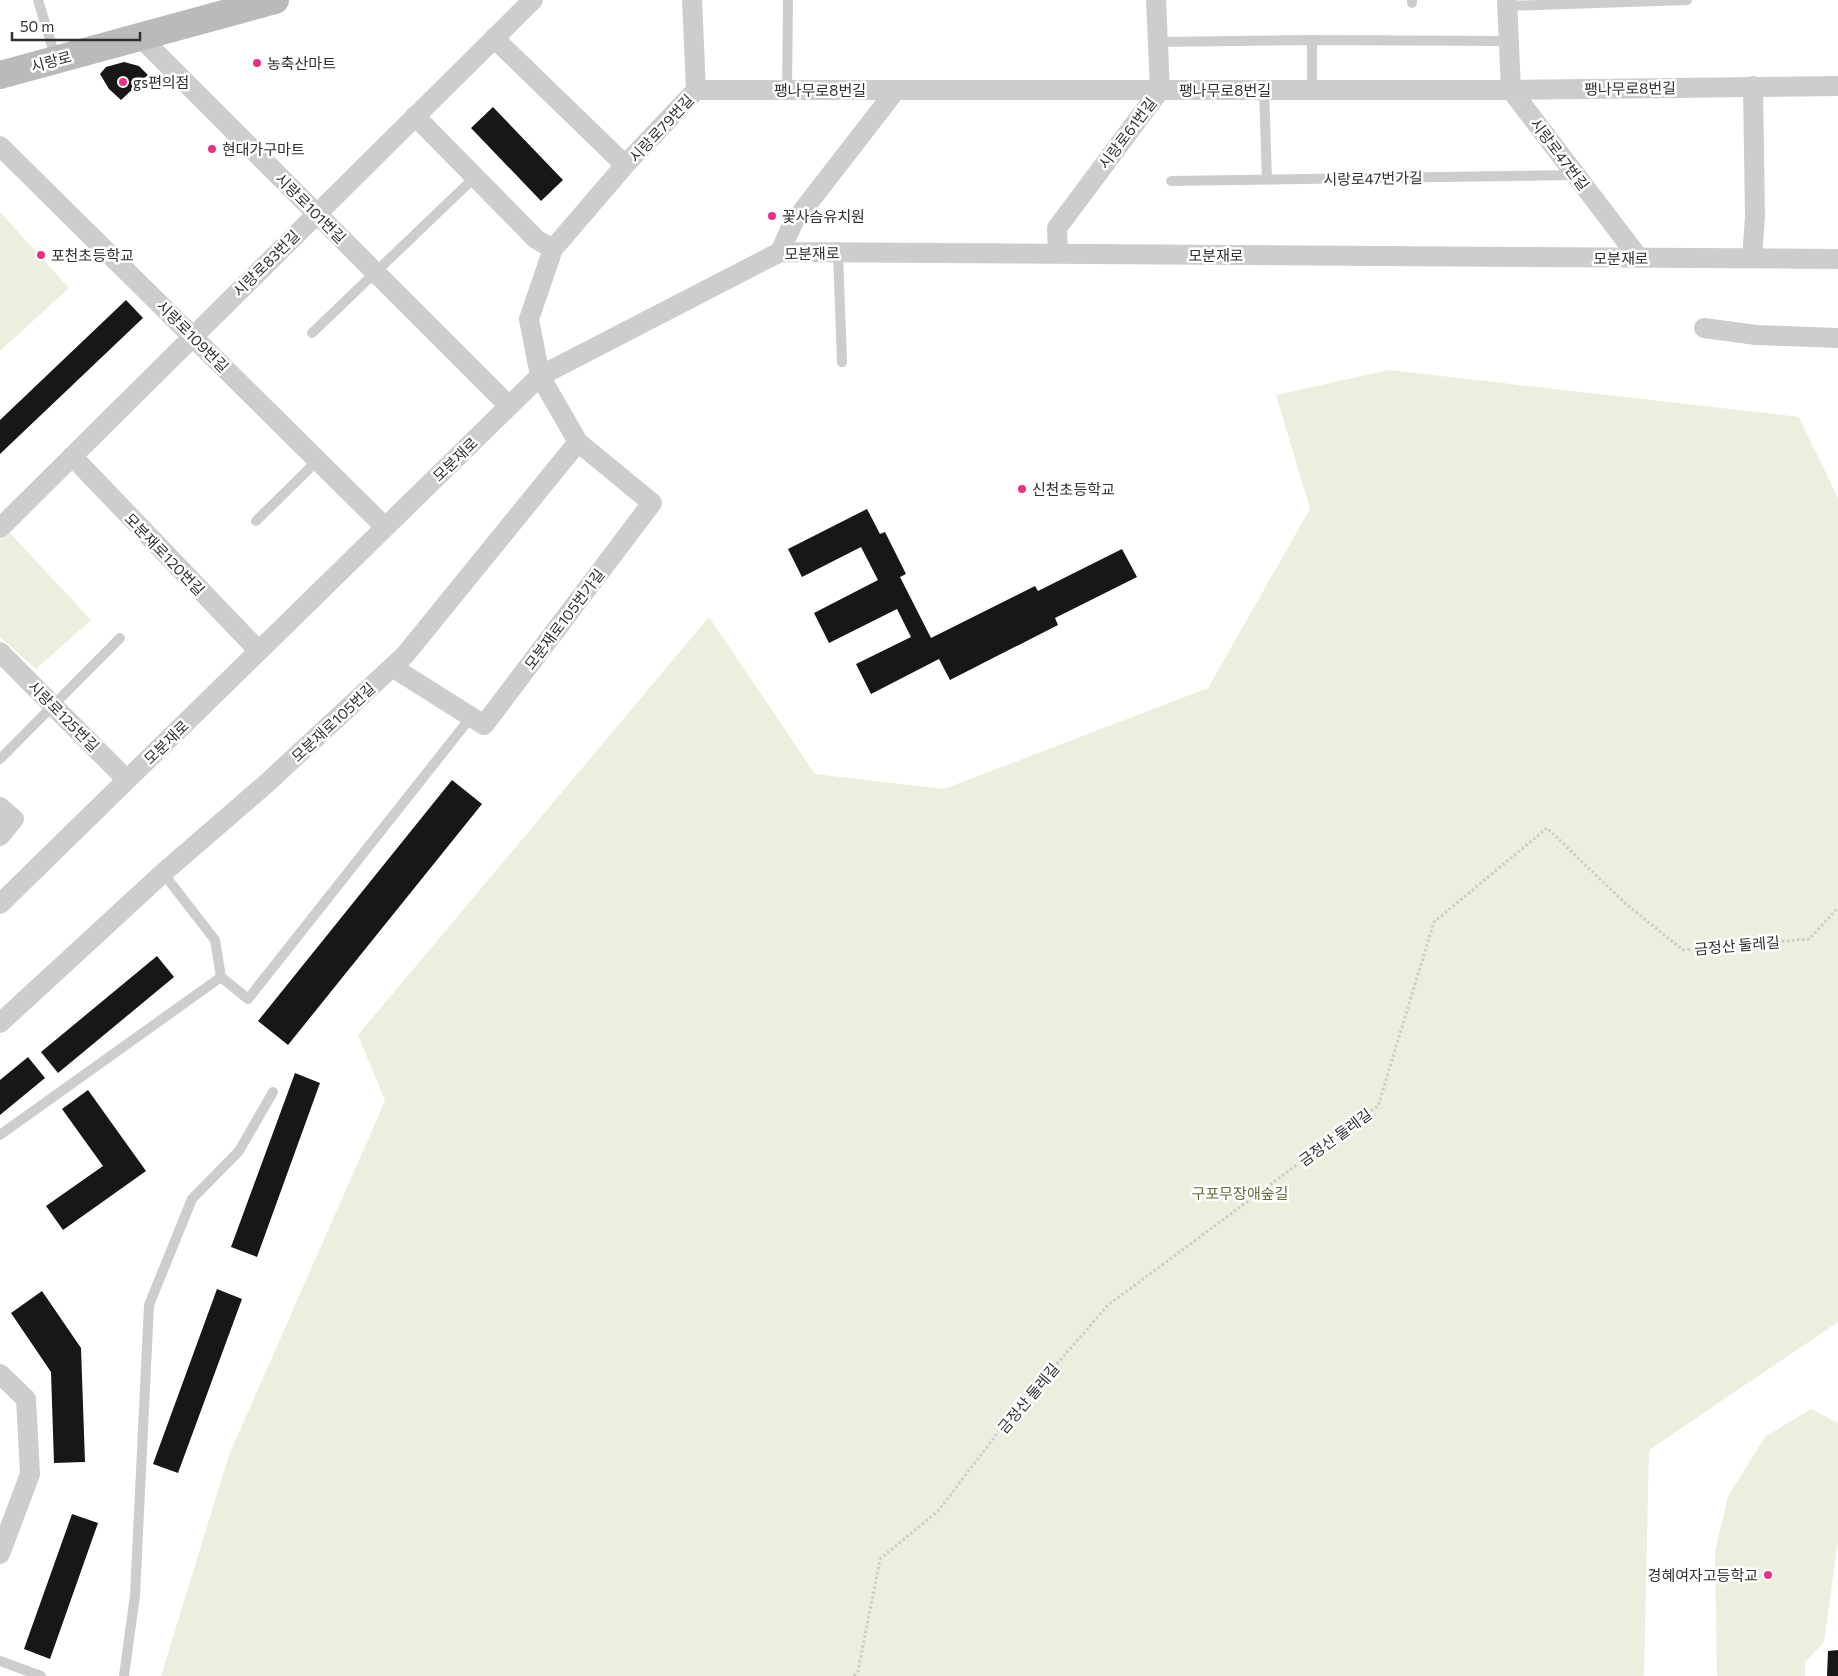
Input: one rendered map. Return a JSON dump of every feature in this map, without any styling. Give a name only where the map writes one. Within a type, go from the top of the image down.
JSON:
[{"type":"main road","name":"시랑로","points":[[0,75],[275,0]]},
{"type":"street","name":"시랑로83번길","points":[[0,528],[533,0]]},
{"type":"street","name":"시랑로79번길","points":[[540,376],[529,318],[553,249],[625,165],[696,90],[692,0]]},
{"type":"street","name":"시랑로61번길","points":[[1058,254],[1057,228],[1160,90],[1156,0]]},
{"type":"street","points":[[1507,3],[1512,90]]},
{"type":"street","name":"시랑로101번길","points":[[140,37],[509,406]]},
{"type":"street","name":"시랑로79번길","points":[[494,38],[625,165]]},
{"type":"street","points":[[1752,258],[1754,217],[1753,86]]},
{"type":"street","name":"팽나무로8번길","points":[[696,90],[1512,90],[1838,86]]},
{"type":"street","points":[[780,252],[793,223],[896,90]]},
{"type":"street","name":"시랑로47번길","points":[[1512,90],[1639,258]]},
{"type":"street","points":[[415,116],[536,239],[553,249]]},
{"type":"street","name":"시랑로109번길","points":[[0,146],[385,527]]},
{"type":"street","name":"모분재로","points":[[0,902],[540,376],[780,252],[1838,259]]},
{"type":"street","points":[[1704,328],[1756,334],[1838,338]]},
{"type":"street","points":[[540,376],[578,442]]},
{"type":"street","name":"모분재로105번길","points":[[0,1023],[163,872],[267,783],[405,655],[578,442]]},
{"type":"street","name":"모분재로105번가길","points":[[471,717],[484,725],[652,503],[578,442]]},
{"type":"street","name":"모분재로120번길","points":[[72,456],[259,651]]},
{"type":"street","name":"시랑로125번길","points":[[0,652],[127,780]]},
{"type":"street","points":[[392,667],[471,717]]},
{"type":"street","points":[[0,807],[14,819],[0,836]]},
{"type":"street","points":[[0,1374],[26,1399],[30,1474],[1,1550]]},
{"type":"lane","points":[[38,0],[56,60]]},
{"type":"lane","points":[[787,90],[788,0]]},
{"type":"lane","points":[[1507,3],[1687,0]]},
{"type":"lane","points":[[1158,42],[1312,40],[1509,41]]},
{"type":"lane","points":[[1312,40],[1312,90]]},
{"type":"lane","points":[[1264,90],[1267,180]]},
{"type":"lane","name":"시랑로47번가길","points":[[1171,181],[1576,175]]},
{"type":"lane","points":[[312,333],[475,177]]},
{"type":"lane","points":[[838,252],[842,362]]},
{"type":"lane","points":[[256,521],[318,460]]},
{"type":"lane","points":[[0,759],[120,638]]},
{"type":"lane","points":[[163,872],[215,940],[221,978],[248,999],[471,717]]},
{"type":"lane","points":[[0,1135],[221,978]]},
{"type":"lane","points":[[124,1676],[134,1595],[149,1305],[192,1199],[239,1151],[273,1092]]},
{"type":"lane","points":[[0,1660],[41,1676]]},
{"type":"path","name":"금정산 둘레길","points":[[854,1676],[858,1671],[880,1559],[938,1511],[1003,1426],[1108,1305],[1378,1106],[1434,922],[1547,828],[1627,905],[1683,950],[1809,939],[1838,908]]},
{"type":"green space","points":[[0,212],[69,288],[0,351]]},
{"type":"green space","name":"구포무장애숲길","points":[[1389,370],[1799,417],[1838,498],[1838,1322],[1649,1450],[1644,1676],[161,1676],[229,1455],[385,1101],[358,1035],[709,617],[815,774],[944,789],[1208,688],[1310,509],[1276,395]]},
{"type":"green space","points":[[9,532],[91,620],[36,669],[0,637],[0,540]]},
{"type":"green space","name":"경혜여자고등학교","points":[[1811,1409],[1838,1423],[1838,1542],[1824,1642],[1805,1662],[1805,1676],[1717,1676],[1715,1552],[1728,1496],[1765,1437]]},
{"type":"building","name":"gs편의점","points":[[124,62],[139,66],[148,75],[121,100],[109,89],[100,74],[106,67]]},
{"type":"building","points":[[493,107],[563,180],[541,201],[471,128]]},
{"type":"building","points":[[126,300],[143,318],[0,454],[0,420]]},
{"type":"building","points":[[867,509],[880,534],[885,532],[906,574],[900,577],[931,638],[1035,586],[1038,591],[1122,549],[1137,577],[1055,618],[1058,625],[950,680],[939,659],[871,694],[856,664],[911,637],[897,609],[829,643],[814,613],[878,580],[861,547],[802,577],[788,549]]},
{"type":"building","points":[[452,780],[482,804],[288,1045],[258,1021]]},
{"type":"building","points":[[157,956],[174,977],[58,1073],[41,1052]]},
{"type":"building","points":[[28,1057],[45,1078],[0,1115],[0,1080]]},
{"type":"building","points":[[295,1073],[320,1083],[257,1257],[231,1247]]},
{"type":"building","points":[[88,1090],[146,1171],[63,1230],[46,1206],[103,1166],[62,1109]]},
{"type":"building","points":[[217,1289],[242,1299],[178,1473],[153,1464]]},
{"type":"building","points":[[42,1291],[81,1348],[85,1462],[54,1463],[51,1372],[11,1313]]},
{"type":"building","points":[[72,1514],[98,1523],[50,1659],[24,1649]]},
{"type":"building","points":[[1838,1650],[1838,1676],[1827,1676],[1828,1651]]},
{"type":"place","name":"농축산마트","points":[[257,63]]},
{"type":"place","name":"gs편의점","points":[[123,82]]},
{"type":"place","name":"현대가구마트","points":[[212,149]]},
{"type":"place","name":"꽃사슴유치원","points":[[772,216]]},
{"type":"place","name":"포천초등학교","points":[[41,255]]},
{"type":"place","name":"신천초등학교","points":[[1022,489]]},
{"type":"place","name":"경혜여자고등학교","points":[[1768,1575]]}]
